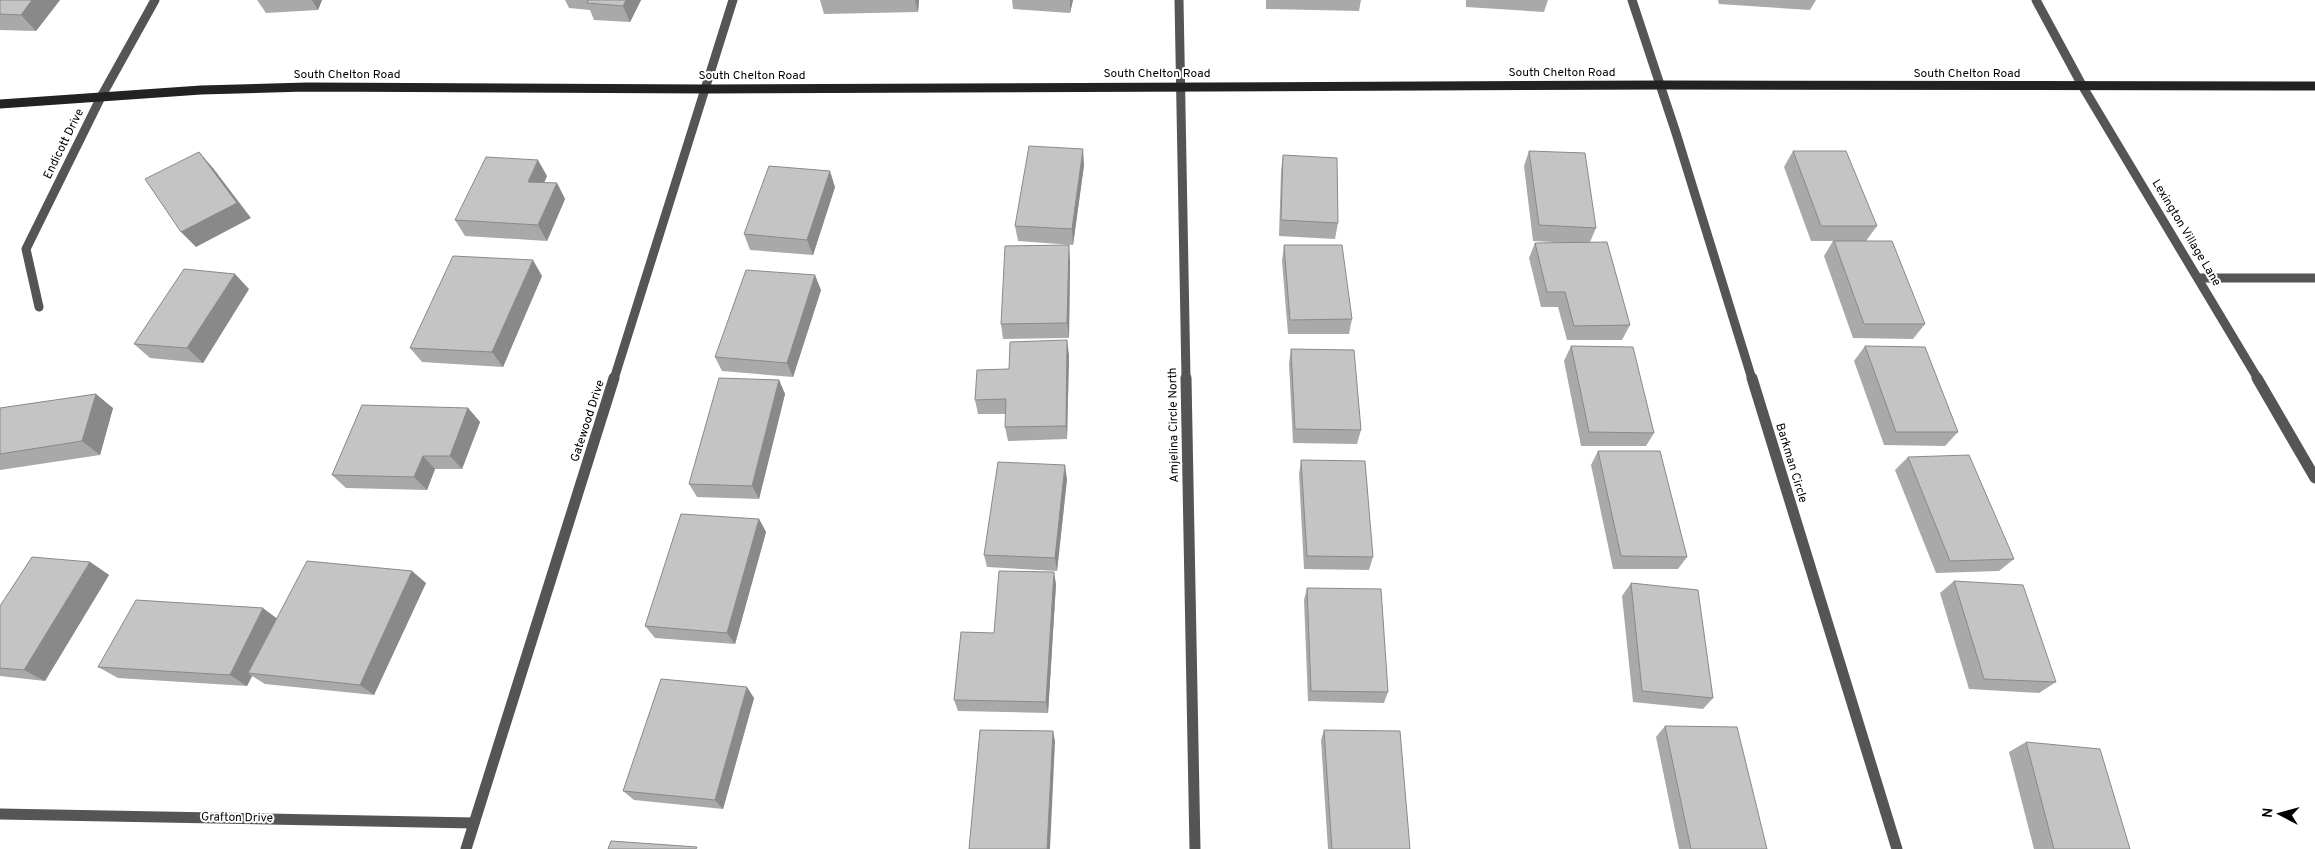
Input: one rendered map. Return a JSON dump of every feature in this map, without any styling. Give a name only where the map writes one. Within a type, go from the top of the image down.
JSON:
[{"type":"main road","name":"South Chelton Road","points":[[0,104],[201,90],[307,87],[706,89],[1661,85],[2315,86]]},
{"type":"street","name":"Endicott Drive","points":[[39,307],[26,249],[101,97],[155,0]]},
{"type":"street","name":"Gatewood Drive","points":[[466,849],[733,0]]},
{"type":"street","name":"Amjelina Circle North","points":[[1179,0],[1195,849]]},
{"type":"street","name":"Barkman Circle","points":[[1632,0],[1661,85],[1897,849]]},
{"type":"street","name":"Lexington Village Lane","points":[[2036,0],[2082,87],[2199,278],[2315,478]]},
{"type":"street","points":[[2199,278],[2315,278]]},
{"type":"street","name":"Grafton Drive","points":[[0,814],[474,822]]},
{"type":"building","points":[[0,0],[32,0],[21,15],[0,14]]},
{"type":"building","points":[[588,0],[626,0],[623,6],[587,3]]},
{"type":"building","points":[[1029,146],[1083,149],[1072,229],[1015,226]]},
{"type":"building","points":[[1529,151],[1585,153],[1596,228],[1539,225]]},
{"type":"building","points":[[1793,151],[1846,151],[1877,226],[1821,226]]},
{"type":"building","points":[[199,152],[237,203],[181,232],[145,179]]},
{"type":"building","points":[[1283,155],[1337,158],[1338,223],[1281,220]]},
{"type":"building","points":[[486,157],[538,160],[528,182],[557,183],[538,225],[455,220]]},
{"type":"building","points":[[769,166],[830,171],[807,240],[744,234]]},
{"type":"building","points":[[1834,241],[1892,241],[1925,324],[1864,324]]},
{"type":"building","points":[[1607,242],[1630,325],[1574,326],[1565,292],[1547,292],[1535,243]]},
{"type":"building","points":[[1069,245],[1067,323],[1001,324],[1005,246]]},
{"type":"building","points":[[1284,245],[1342,245],[1352,319],[1290,320]]},
{"type":"building","points":[[453,256],[533,260],[492,352],[410,348]]},
{"type":"building","points":[[184,269],[235,274],[187,348],[134,344]]},
{"type":"building","points":[[746,270],[815,275],[787,363],[715,357]]},
{"type":"building","points":[[1067,340],[1066,426],[1005,427],[1006,399],[975,400],[977,370],[1009,369],[1010,342]]},
{"type":"building","points":[[1571,346],[1633,347],[1654,433],[1589,432]]},
{"type":"building","points":[[1865,346],[1925,347],[1958,432],[1896,432]]},
{"type":"building","points":[[1291,349],[1354,350],[1361,430],[1295,429]]},
{"type":"building","points":[[719,378],[779,380],[752,486],[689,484]]},
{"type":"building","points":[[96,394],[82,441],[0,454],[0,408]]},
{"type":"building","points":[[362,405],[468,408],[450,456],[423,456],[414,477],[332,475]]},
{"type":"building","points":[[1598,451],[1660,451],[1687,557],[1621,556]]},
{"type":"building","points":[[1969,455],[2014,559],[1950,561],[1908,457]]},
{"type":"building","points":[[1301,460],[1365,461],[1373,557],[1307,556]]},
{"type":"building","points":[[998,462],[1065,465],[1055,558],[984,555]]},
{"type":"building","points":[[681,514],[759,519],[727,633],[645,626]]},
{"type":"building","points":[[32,557],[90,562],[24,670],[0,668],[0,606]]},
{"type":"building","points":[[307,561],[412,571],[360,685],[248,673]]},
{"type":"building","points":[[999,571],[1054,572],[1046,702],[954,700],[961,632],[994,633]]},
{"type":"building","points":[[1954,581],[2023,585],[2056,682],[1984,679]]},
{"type":"building","points":[[1631,583],[1698,590],[1713,698],[1642,691]]},
{"type":"building","points":[[1307,588],[1381,589],[1388,692],[1311,691]]},
{"type":"building","points":[[136,600],[263,608],[230,675],[98,667]]},
{"type":"building","points":[[661,679],[747,687],[715,800],[623,791]]},
{"type":"building","points":[[1665,726],[1737,727],[1767,849],[1691,849]]},
{"type":"building","points":[[980,730],[1053,731],[1047,849],[969,849]]},
{"type":"building","points":[[1324,730],[1400,731],[1410,849],[1332,849]]},
{"type":"building","points":[[2026,742],[2100,749],[2130,849],[2054,849]]},
{"type":"building","points":[[611,841],[697,847],[696,849],[608,849]]}]
